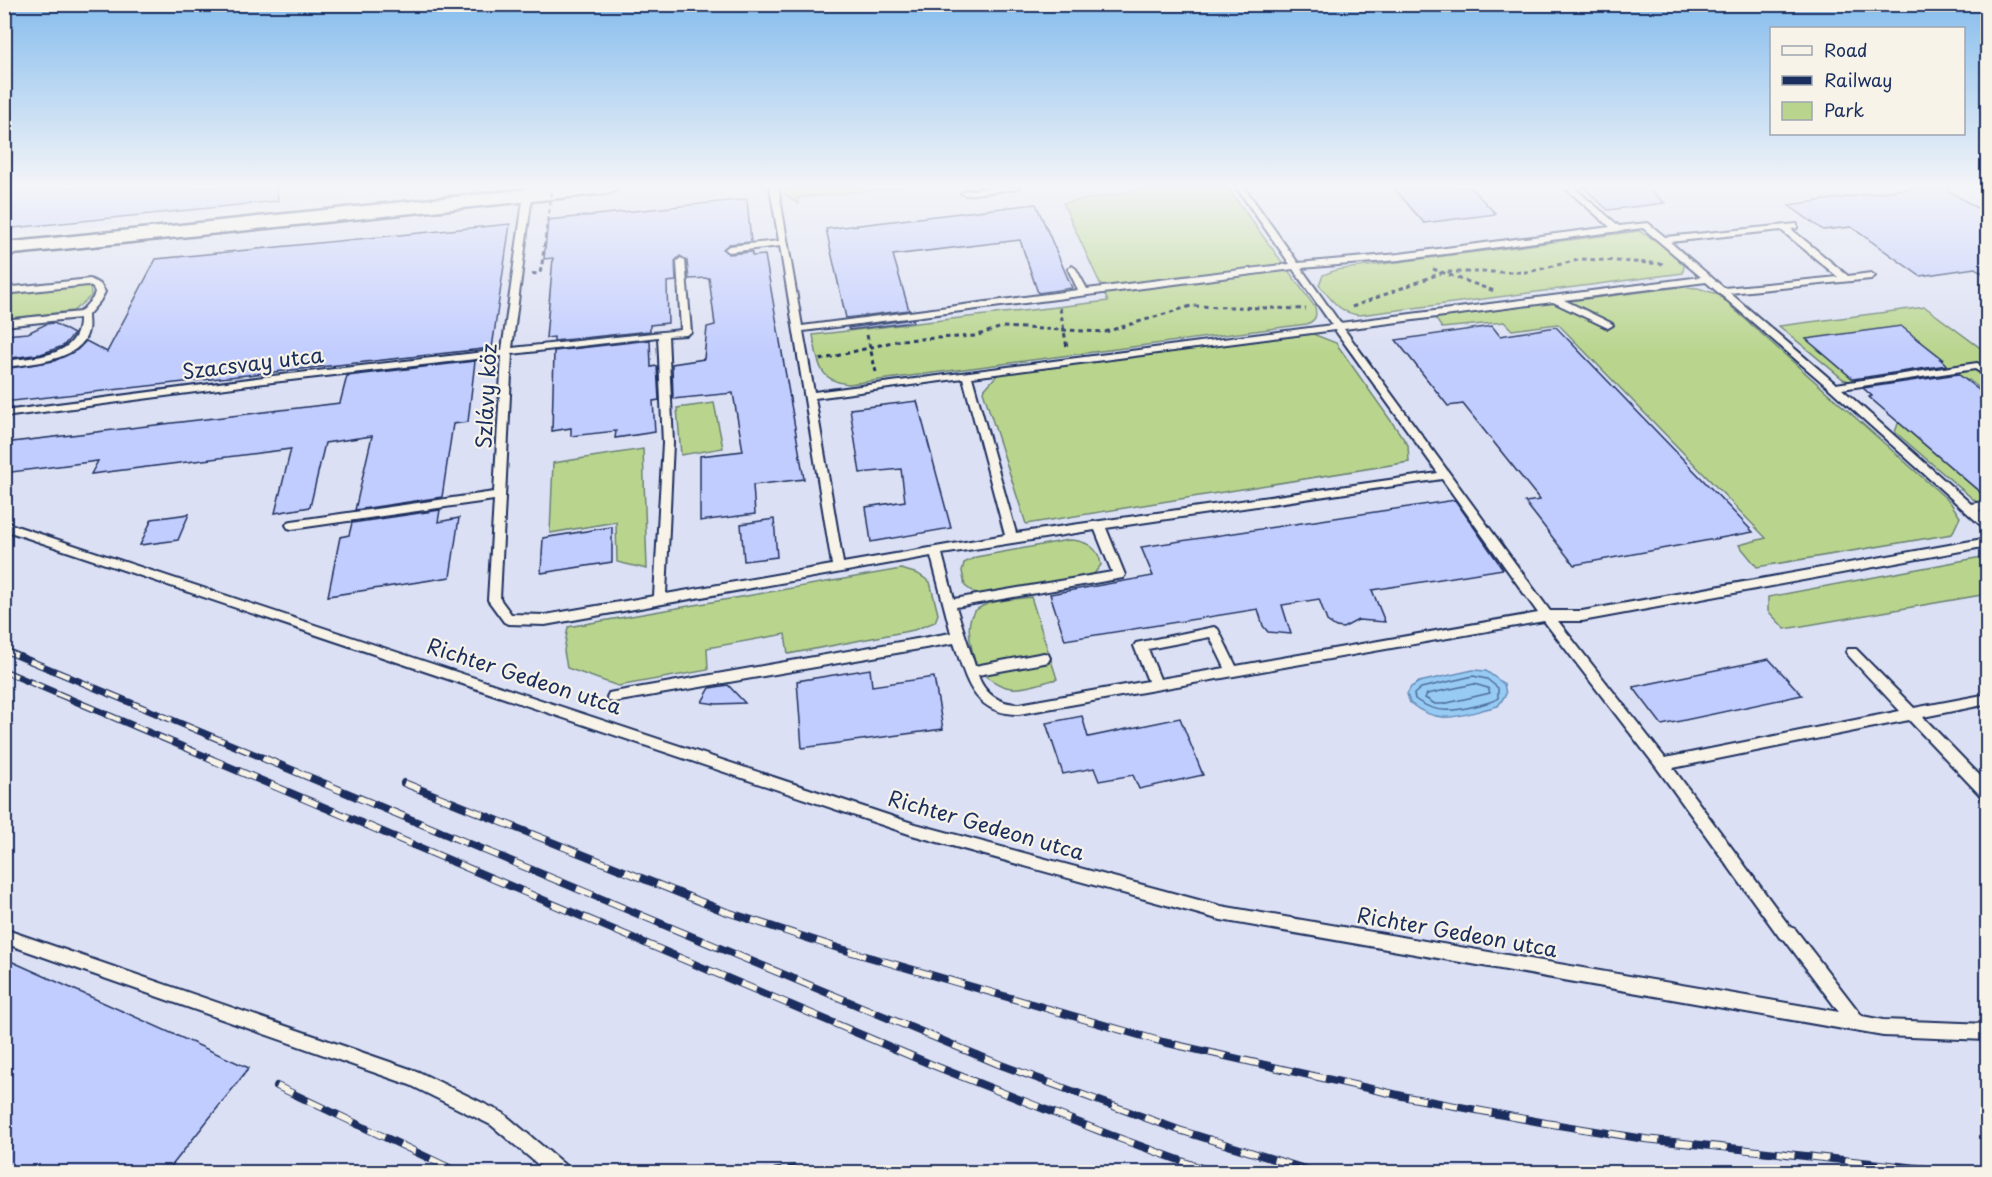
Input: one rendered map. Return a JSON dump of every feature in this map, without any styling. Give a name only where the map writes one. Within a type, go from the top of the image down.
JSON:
[{"type":"street","points":[[4,249],[68,242]]},
{"type":"lane","name":"Szlávy köz","points":[[521,242],[507,352],[494,600],[508,620],[545,620],[660,599]]},
{"type":"lane","points":[[1278,242],[1547,615],[1662,764],[1785,933],[1790,934],[1857,1023]]},
{"type":"lane","points":[[798,329],[1084,292],[1399,257],[1512,242]]},
{"type":"lane","points":[[1666,242],[1834,387],[1988,525]]},
{"type":"lane","points":[[1800,242],[1845,278]]},
{"type":"lane","points":[[729,249],[784,243],[838,567]]},
{"type":"lane","name":"Szacsvay utca","points":[[4,414],[686,332],[681,261]]},
{"type":"lane","points":[[1072,269],[1084,292]]},
{"type":"lane","points":[[1722,291],[1871,276]]},
{"type":"lane","points":[[809,396],[1070,360],[1708,279]]},
{"type":"lane","points":[[4,291],[90,282],[97,286],[100,292],[83,315],[4,324]]},
{"type":"lane","points":[[1555,299],[1608,325]]},
{"type":"lane","points":[[4,363],[62,354],[79,340],[85,322],[83,315]]},
{"type":"lane","points":[[663,334],[668,443],[660,599],[1012,538],[1446,475]]},
{"type":"lane","points":[[1834,387],[1977,366],[1988,374]]},
{"type":"lane","points":[[967,376],[1012,538]]},
{"type":"lane","points":[[292,525],[500,495]]},
{"type":"lane","points":[[1968,508],[1988,505]]},
{"type":"lane","name":"Richter Gedeon utca","points":[[4,526],[912,828],[1221,913],[1883,1028],[1988,1032]]},
{"type":"lane","points":[[950,604],[1119,575],[1099,526]]},
{"type":"lane","points":[[936,552],[958,637],[976,688],[983,697],[1005,709],[1019,710],[1547,615],[1582,616],[1988,542]]},
{"type":"lane","points":[[1156,686],[1140,646],[1214,632],[1233,672]]},
{"type":"lane","points":[[614,697],[958,637]]},
{"type":"lane","points":[[1852,652],[1988,794]]},
{"type":"lane","points":[[969,672],[1044,658]]},
{"type":"lane","points":[[1662,764],[1988,699]]},
{"type":"lane","points":[[4,936],[413,1078],[497,1119],[560,1173]]},
{"type":"path","points":[[540,273],[545,242]]},
{"type":"path","points":[[1352,307],[1444,272],[1528,272],[1582,260],[1670,264]]},
{"type":"path","points":[[1433,268],[1525,303]]},
{"type":"path","points":[[1059,303],[1070,360]]},
{"type":"path","points":[[803,364],[900,340],[975,336],[1002,327],[1106,332],[1191,306],[1306,309]]},
{"type":"path","points":[[867,332],[880,387]]},
{"type":"path","points":[[760,1173],[793,1167],[890,1173]]},
{"type":"shaded area","points":[[166,242],[1987,242],[1987,1172],[5,1172],[5,259]]},
{"type":"green space","points":[[1081,242],[1267,242],[1315,307],[1316,315],[1307,324],[849,384],[838,382],[825,374],[818,361],[813,335],[1108,301]]},
{"type":"green space","points":[[1554,242],[1658,242],[1684,265],[1683,273],[1360,315],[1341,309],[1319,285],[1323,275],[1336,270]]},
{"type":"green space","points":[[90,282],[91,296],[73,311],[5,319],[4,291]]},
{"type":"green space","points":[[1680,287],[1698,288],[1717,294],[1950,502],[1960,517],[1952,534],[1757,567],[1739,545],[1766,538],[1558,324],[1512,330],[1504,322],[1442,328],[1435,318]]},
{"type":"green space","points":[[1925,307],[1987,353],[1987,394],[1969,380],[1879,392],[1843,379],[1779,326]]},
{"type":"green space","points":[[1313,334],[1336,343],[1408,445],[1409,462],[1026,524],[983,391],[998,374]]},
{"type":"green space","points":[[714,403],[723,448],[681,455],[677,408]]},
{"type":"green space","points":[[1903,410],[1987,416],[1987,511],[1895,432]]},
{"type":"green space","points":[[643,449],[647,569],[617,562],[616,522],[550,533],[553,463]]},
{"type":"green space","points":[[1068,540],[1080,541],[1094,549],[1101,565],[1093,575],[993,593],[976,594],[965,586],[962,571],[964,563],[976,557]]},
{"type":"green space","points":[[1987,556],[1987,594],[1785,629],[1768,611],[1768,597]]},
{"type":"green space","points":[[901,569],[918,574],[930,582],[938,614],[935,622],[914,630],[788,654],[785,634],[707,648],[708,670],[618,686],[567,668],[564,651],[568,627]]},
{"type":"green space","points":[[1031,597],[1057,679],[1022,688],[1007,687],[986,676],[977,665],[970,641],[971,617],[979,608],[986,605]]},
{"type":"water","points":[[1473,670],[1486,671],[1504,684],[1506,694],[1498,706],[1463,715],[1442,717],[1421,711],[1410,703],[1407,694],[1411,687],[1419,682]]},
{"type":"building","points":[[329,242],[507,242],[492,348],[4,402],[4,369],[54,361],[77,350],[86,341],[107,352],[156,259]]},
{"type":"building","points":[[546,242],[751,242],[729,244],[723,249],[729,254],[752,252],[752,256],[765,255],[804,479],[753,485],[755,514],[700,521],[700,456],[743,451],[733,393],[673,399],[672,364],[704,359],[707,327],[715,325],[709,278],[689,279],[687,261],[680,256],[675,261],[676,281],[667,282],[668,323],[650,325],[650,331],[554,341],[554,337],[546,338],[553,258],[544,259]]},
{"type":"building","points":[[829,242],[1004,242],[893,255],[909,310],[846,318]]},
{"type":"building","points":[[1021,242],[1052,242],[1072,288],[1038,293]]},
{"type":"building","points":[[1872,242],[1988,242],[1988,277],[1975,268],[1920,276]]},
{"type":"building","points":[[912,319],[913,322],[849,330],[848,328]]},
{"type":"building","points":[[54,323],[74,334],[63,346],[41,354],[4,359],[4,335],[28,333],[46,324]]},
{"type":"building","points":[[1492,326],[1500,336],[1556,327],[1753,532],[1574,565],[1525,502],[1540,500],[1463,404],[1448,406],[1396,340]]},
{"type":"building","points":[[1901,326],[1943,359],[1940,359],[1947,365],[1853,379],[1806,339]]},
{"type":"building","points":[[650,340],[651,367],[657,366],[659,400],[653,401],[655,432],[615,438],[616,431],[571,436],[571,428],[552,431],[554,351]]},
{"type":"building","points":[[475,361],[468,422],[453,424],[442,497],[355,510],[372,436],[325,443],[310,507],[275,513],[291,449],[91,474],[98,461],[4,473],[4,443],[340,403],[347,376]]},
{"type":"building","points":[[1958,374],[1988,397],[1988,499],[1869,397],[1872,396],[1863,388]]},
{"type":"building","points":[[917,401],[951,528],[871,542],[866,507],[905,501],[901,469],[860,473],[850,409]]},
{"type":"building","points":[[1455,500],[1503,569],[1372,590],[1385,622],[1358,620],[1343,628],[1336,627],[1327,621],[1319,599],[1282,605],[1291,634],[1268,632],[1263,626],[1258,609],[1065,640],[1050,594],[1153,576],[1141,547]]},
{"type":"building","points":[[440,510],[438,522],[459,518],[450,577],[328,596],[340,537],[349,535],[352,523]]},
{"type":"building","points":[[189,514],[178,540],[140,545],[152,519]]},
{"type":"building","points":[[774,519],[777,557],[744,561],[741,524]]},
{"type":"building","points":[[612,527],[612,562],[541,573],[543,538]]},
{"type":"building","points":[[1769,659],[1802,695],[1662,725],[1633,687]]},
{"type":"building","points":[[870,669],[872,686],[934,677],[943,729],[802,748],[797,681]]},
{"type":"building","points":[[728,685],[745,703],[702,702],[710,688]]},
{"type":"building","points":[[1082,716],[1088,737],[1180,718],[1203,775],[1139,789],[1133,775],[1099,781],[1094,768],[1063,774],[1046,723]]},
{"type":"building","points":[[4,958],[249,1068],[166,1173],[4,1173]]},
{"type":"railway","points":[[4,650],[266,759]]},
{"type":"railway","points":[[4,671],[212,759]]},
{"type":"railway","points":[[208,758],[935,1066],[1110,1135],[1212,1172]]},
{"type":"railway","points":[[263,758],[1001,1065],[1179,1130],[1315,1172]]},
{"type":"railway","points":[[404,783],[724,911],[838,948],[1163,1042],[1407,1097],[1546,1123],[1645,1139],[1956,1172]]},
{"type":"railway","points":[[277,1086],[458,1172]]}]
